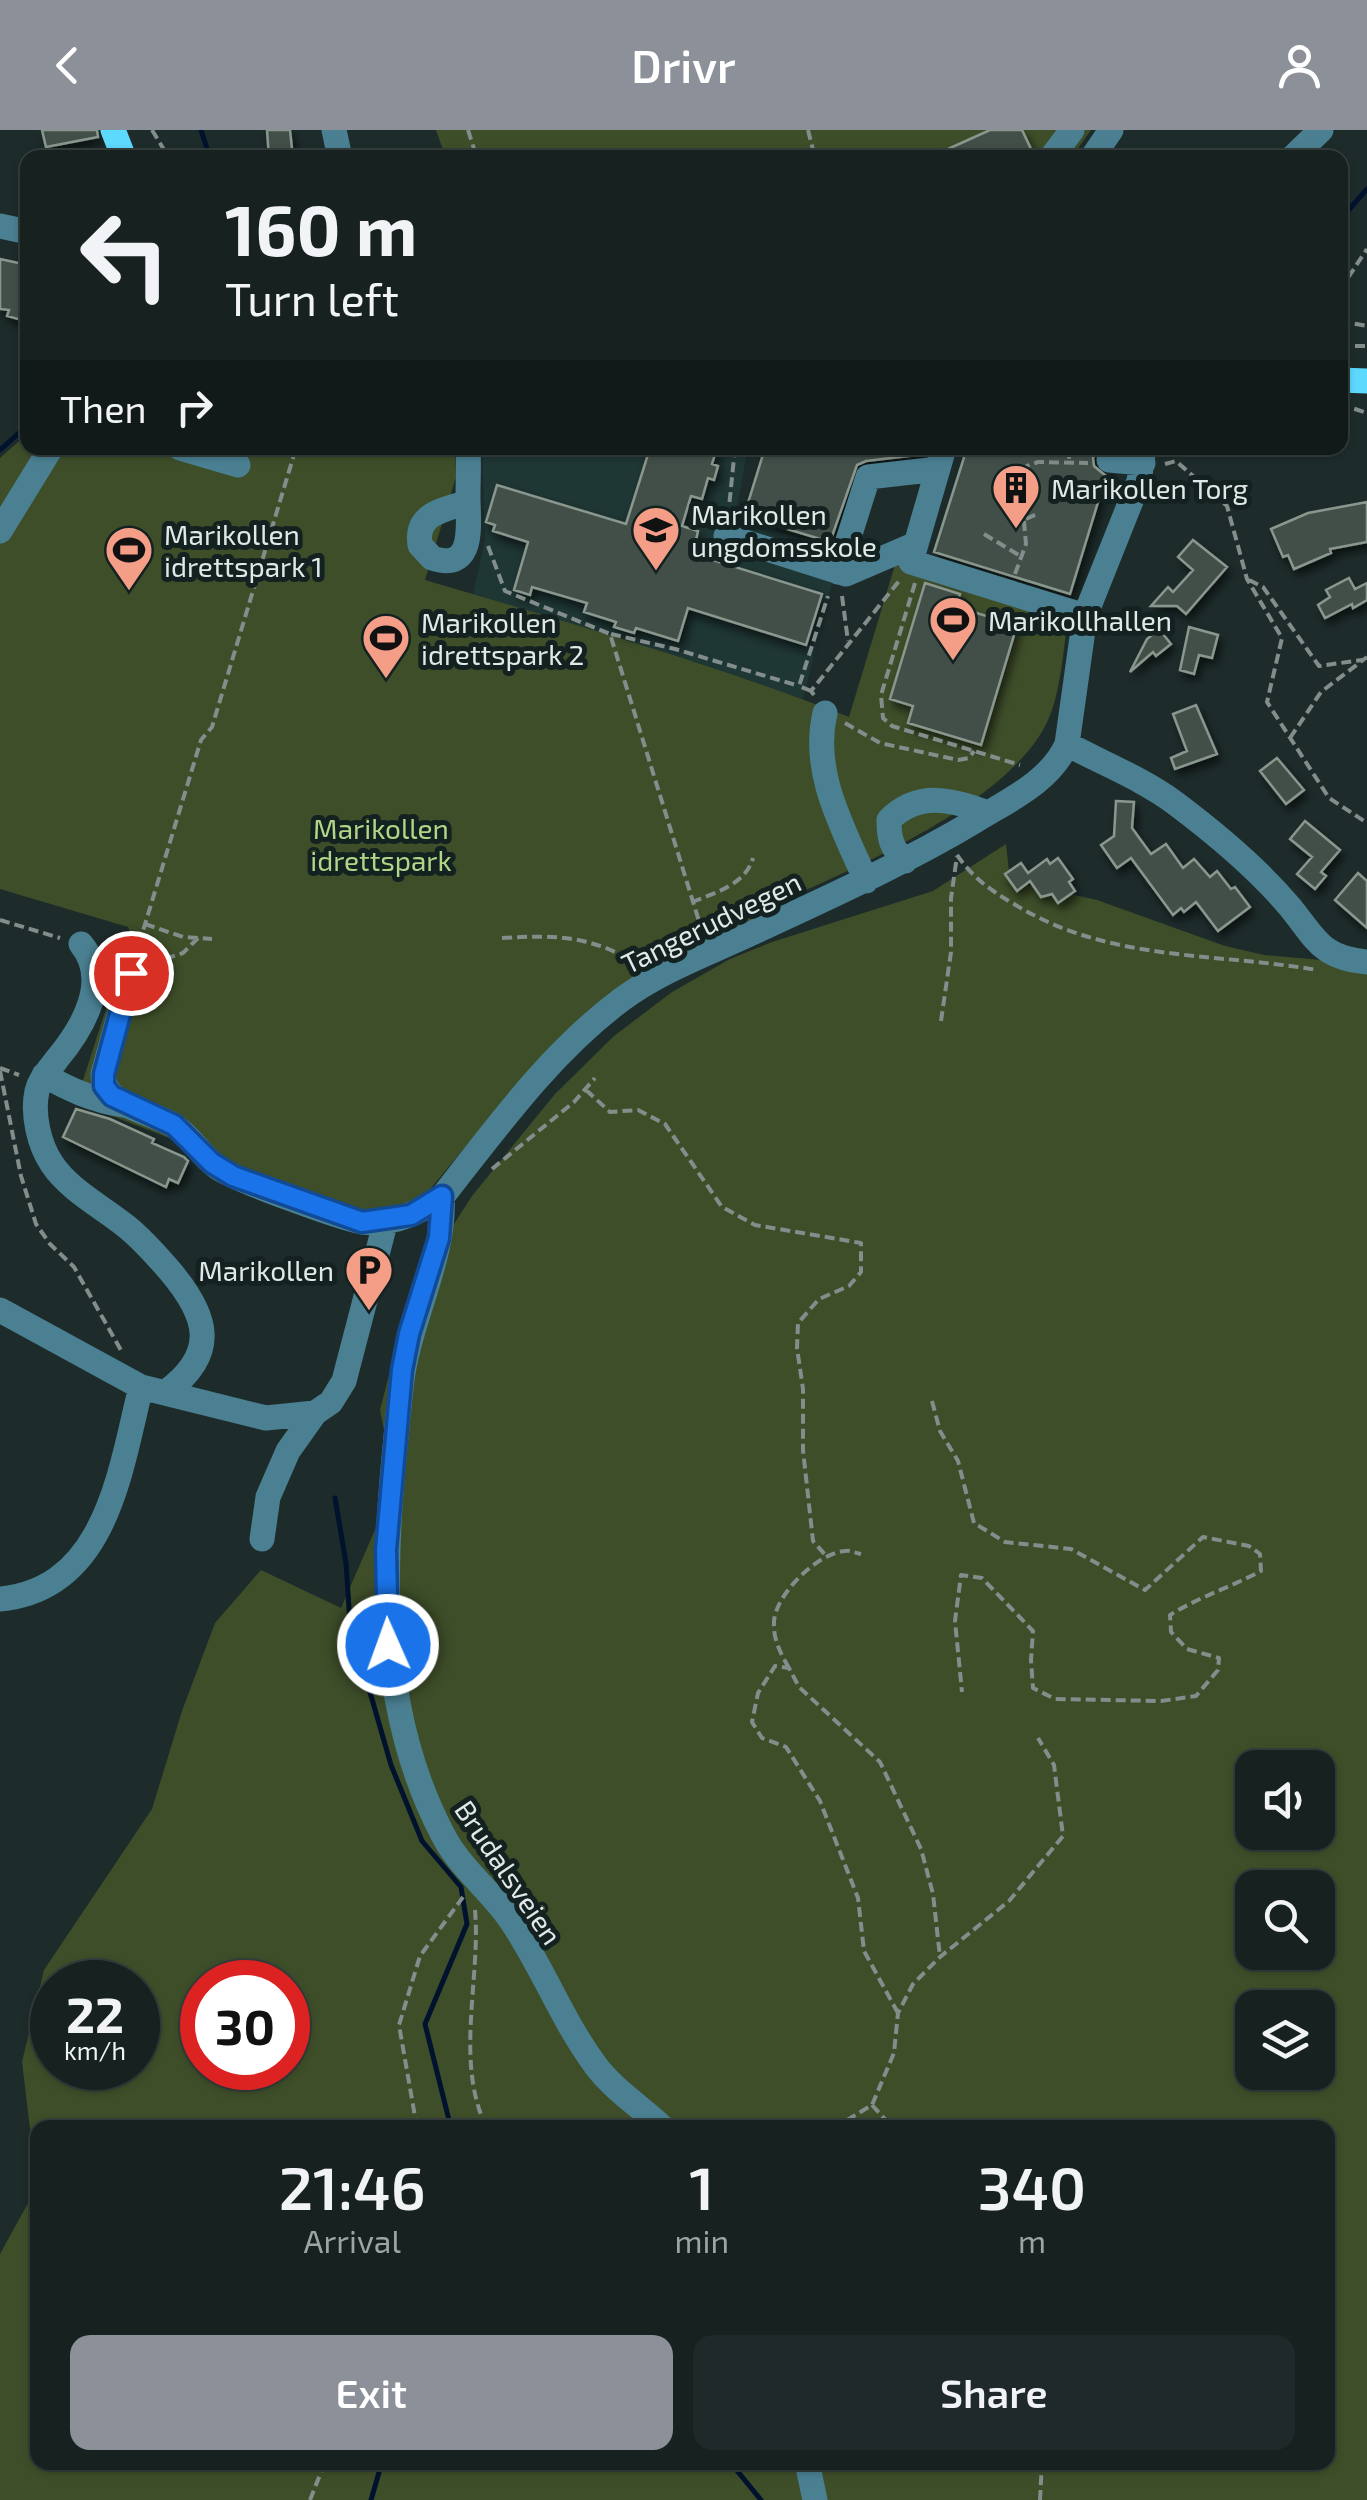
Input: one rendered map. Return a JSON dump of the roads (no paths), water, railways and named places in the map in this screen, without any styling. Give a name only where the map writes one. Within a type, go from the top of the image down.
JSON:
[{"type":"street","points":[[1300,150],[1321,130]]},
{"type":"street","points":[[0,531],[48,455]]},
{"type":"street","points":[[204,455],[238,465]]},
{"type":"street","points":[[468,455],[468,502]]},
{"type":"street","points":[[838,572],[868,477],[941,458],[918,561]]},
{"type":"street","points":[[1104,467],[1148,459]]},
{"type":"street","name":"Tangerudvegen","points":[[442,1196],[533,1082],[620,1001],[710,952],[905,861],[952,846],[988,813],[1039,781],[1060,759],[1067,744],[1085,616],[1148,459]]},
{"type":"street","points":[[726,536],[846,574],[918,561],[1085,616]]},
{"type":"street","points":[[825,713],[820,744],[823,775],[866,881]]},
{"type":"street","points":[[1067,744],[1174,802],[1289,906],[1326,952],[1342,960],[1367,962]]},
{"type":"street","points":[[905,861],[892,849],[888,820],[902,806],[918,800],[936,800],[988,813]]},
{"type":"street","points":[[80,944],[94,966],[96,981],[74,1037],[37,1090],[36,1113],[40,1136],[53,1167],[132,1231],[190,1294],[200,1317],[203,1341],[196,1364],[185,1378],[154,1389]]},
{"type":"street","points":[[131,973],[103,1079],[112,1096],[174,1125],[212,1163],[233,1176],[362,1222],[411,1215],[442,1196]]},
{"type":"street","points":[[44,1075],[96,1100],[133,1106]]},
{"type":"street","name":"Brudalsveien","points":[[442,1196],[439,1238],[402,1370],[386,1550],[388,1645],[405,1734],[422,1790],[467,1891],[511,1920],[598,2069],[654,2120]]},
{"type":"street","points":[[262,1540],[268,1497],[288,1451],[344,1381],[386,1220]]},
{"type":"street","points":[[0,1310],[154,1389],[266,1418],[315,1413]]},
{"type":"street","points":[[0,1599],[23,1597],[60,1577],[86,1553],[110,1509],[154,1389]]},
{"type":"street","points":[[809,2470],[815,2500]]},
{"type":"waterway","points":[[201,130],[207,150]]},
{"type":"waterway","points":[[1348,211],[1367,189]]},
{"type":"waterway","points":[[0,450],[20,432]]},
{"type":"waterway","points":[[335,1498],[346,1563],[350,1623],[391,1765],[422,1841],[461,1887],[467,1924],[425,2024],[449,2120]]},
{"type":"waterway","points":[[371,2500],[380,2470]]},
{"type":"waterway","points":[[737,2470],[761,2500]]},
{"type":"place","name":"Marikollen Torg","points":[[1016,530]]},
{"type":"place","name":"Marikollen ungdomsskole","points":[[656,572]]},
{"type":"place","name":"Marikollen idrettspark 1","points":[[129,592]]},
{"type":"place","name":"Marikollhallen","points":[[953,662]]},
{"type":"place","name":"Marikollen idrettspark 2","points":[[386,680]]},
{"type":"place","name":"Marikollen","points":[[369,1312]]},
{"type":"park label","name":"Marikollen idrettspark","points":[[381,844]]}]
